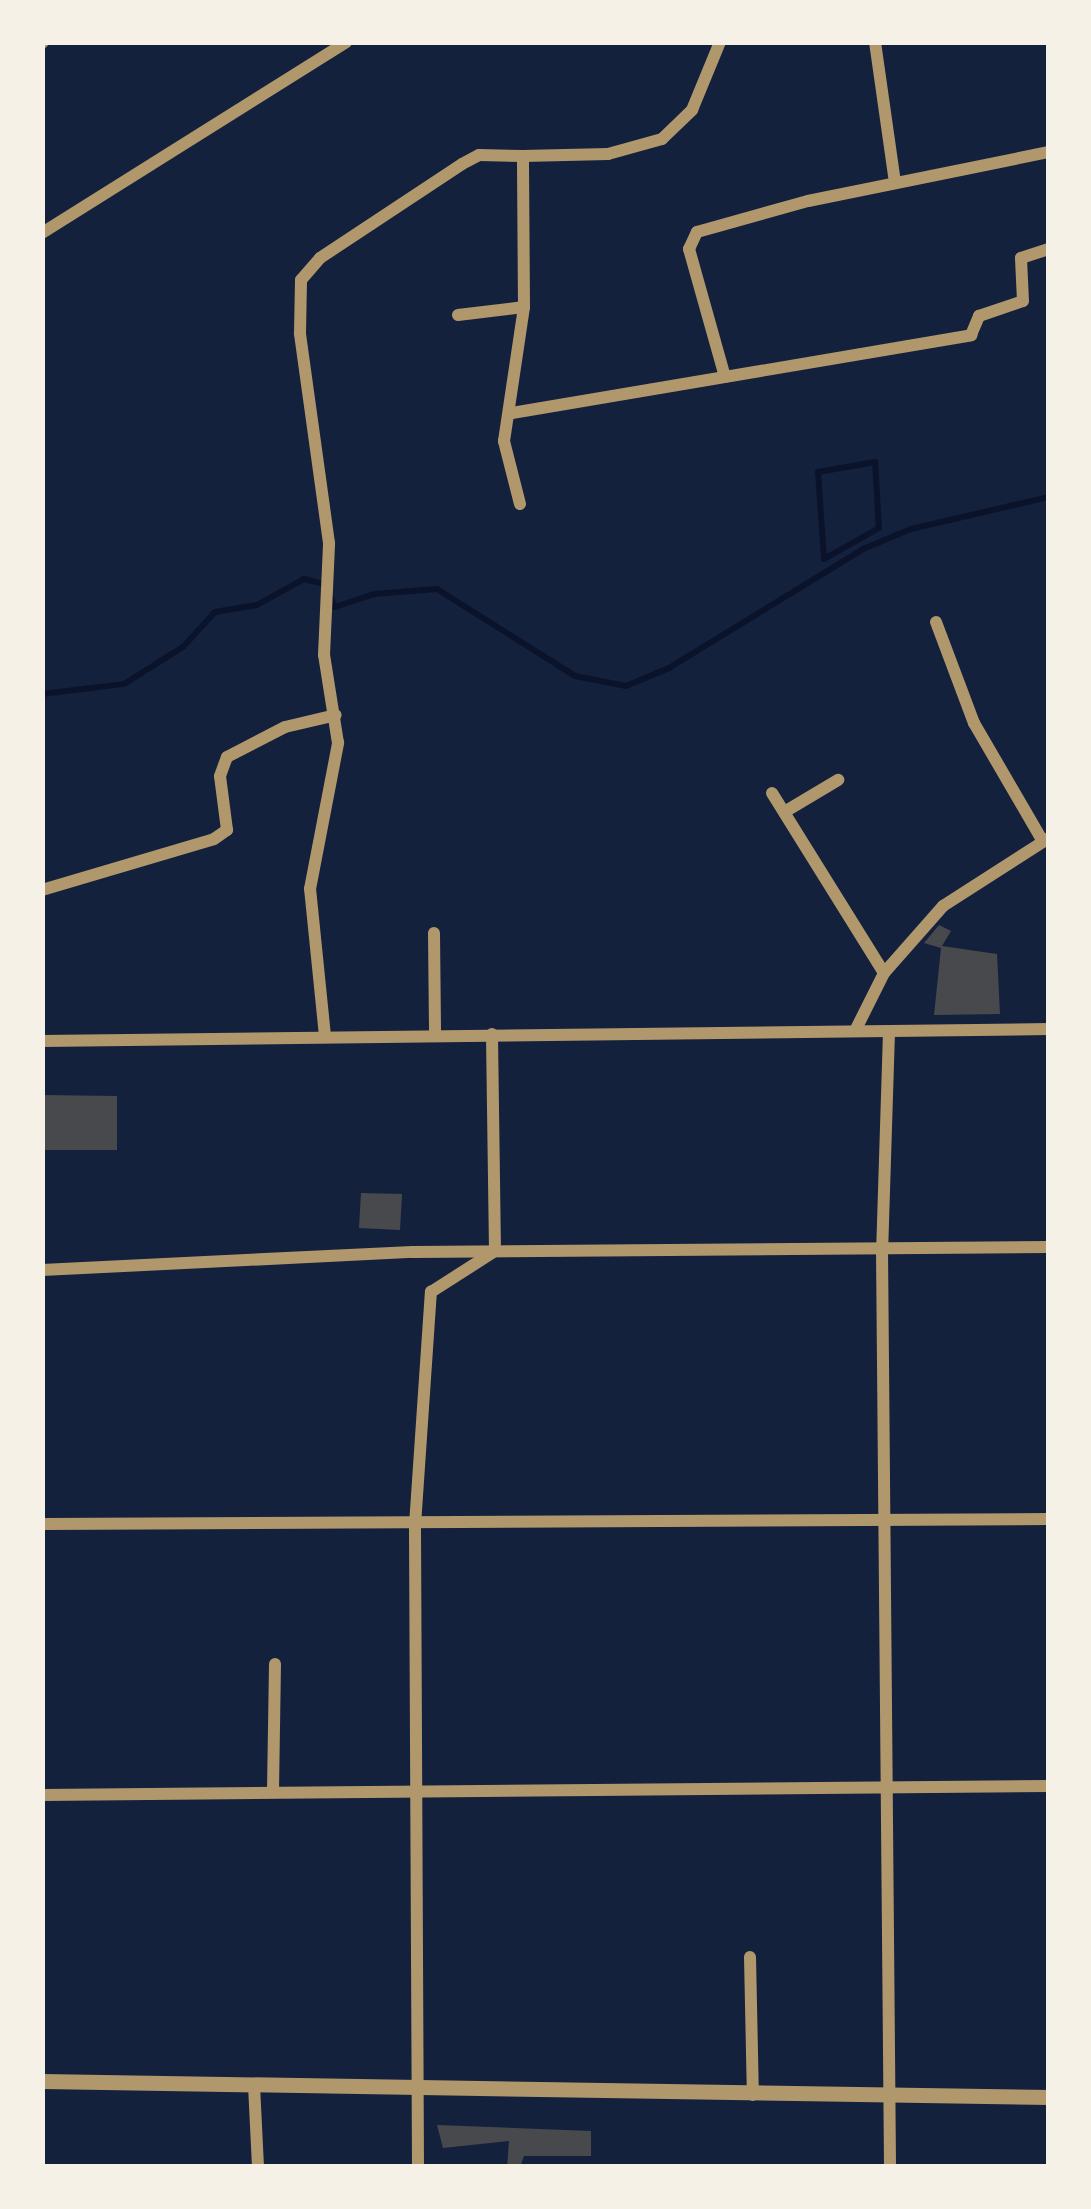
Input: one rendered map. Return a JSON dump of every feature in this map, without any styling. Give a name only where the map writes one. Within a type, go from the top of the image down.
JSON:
[{"type":"street","points":[[42,232],[346,42]]},
{"type":"street","points":[[325,1036],[310,889],[335,776],[336,715],[324,655],[330,570],[300,333],[302,280],[320,258],[479,154],[608,154],[662,139],[692,110],[720,42]]},
{"type":"street","points":[[875,42],[895,183]]},
{"type":"street","points":[[724,377],[689,249],[693,235],[895,183],[1049,152]]},
{"type":"street","points":[[520,504],[505,441],[524,307],[523,156]]},
{"type":"street","points":[[512,413],[971,335],[979,316],[1023,301],[1021,258],[1049,249]]},
{"type":"street","points":[[458,315],[524,307]]},
{"type":"street","points":[[855,1031],[884,973],[943,906],[1046,839],[974,723],[936,622]]},
{"type":"street","points":[[42,890],[214,839],[227,830],[220,776],[227,757],[285,727],[336,715]]},
{"type":"street","points":[[786,811],[838,780]]},
{"type":"street","points":[[772,793],[884,973]]},
{"type":"street","points":[[434,934],[435,1033]]},
{"type":"street","points":[[42,1041],[1049,1029]]},
{"type":"street","points":[[889,1032],[882,1249],[890,2167]]},
{"type":"street","points":[[492,1034],[495,1251]]},
{"type":"street","points":[[42,1270],[495,1251],[1049,1247]]},
{"type":"street","points":[[418,2167],[416,1525],[431,1292],[495,1251]]},
{"type":"street","points":[[42,1524],[887,1524],[1049,1519]]},
{"type":"street","points":[[273,1791],[275,1664]]},
{"type":"street","points":[[42,1795],[414,1787],[1049,1786]]},
{"type":"street","points":[[750,1957],[753,2096]]},
{"type":"street","points":[[42,2081],[753,2096],[1049,2097]]},
{"type":"street","points":[[254,2085],[258,2167]]},
{"type":"building","points":[[939,925],[951,931],[942,946],[997,954],[1000,1014],[934,1015],[941,948],[924,943]]},
{"type":"building","points":[[42,1095],[117,1096],[117,1150],[42,1150]]},
{"type":"building","points":[[361,1193],[402,1194],[400,1230],[359,1228]]},
{"type":"building","points":[[437,2125],[591,2131],[591,2156],[524,2156],[520,2167],[507,2167],[509,2141],[443,2148]]},
{"type":"waterway","points":[[875,462],[879,528],[824,559],[818,472],[875,462]]},
{"type":"waterway","points":[[330,596],[335,607],[374,594],[437,589],[575,676],[626,686],[669,668],[863,549],[911,529],[1049,497]]},
{"type":"waterway","points":[[42,694],[124,684],[183,647],[215,612],[257,605],[304,579],[324,584]]}]
